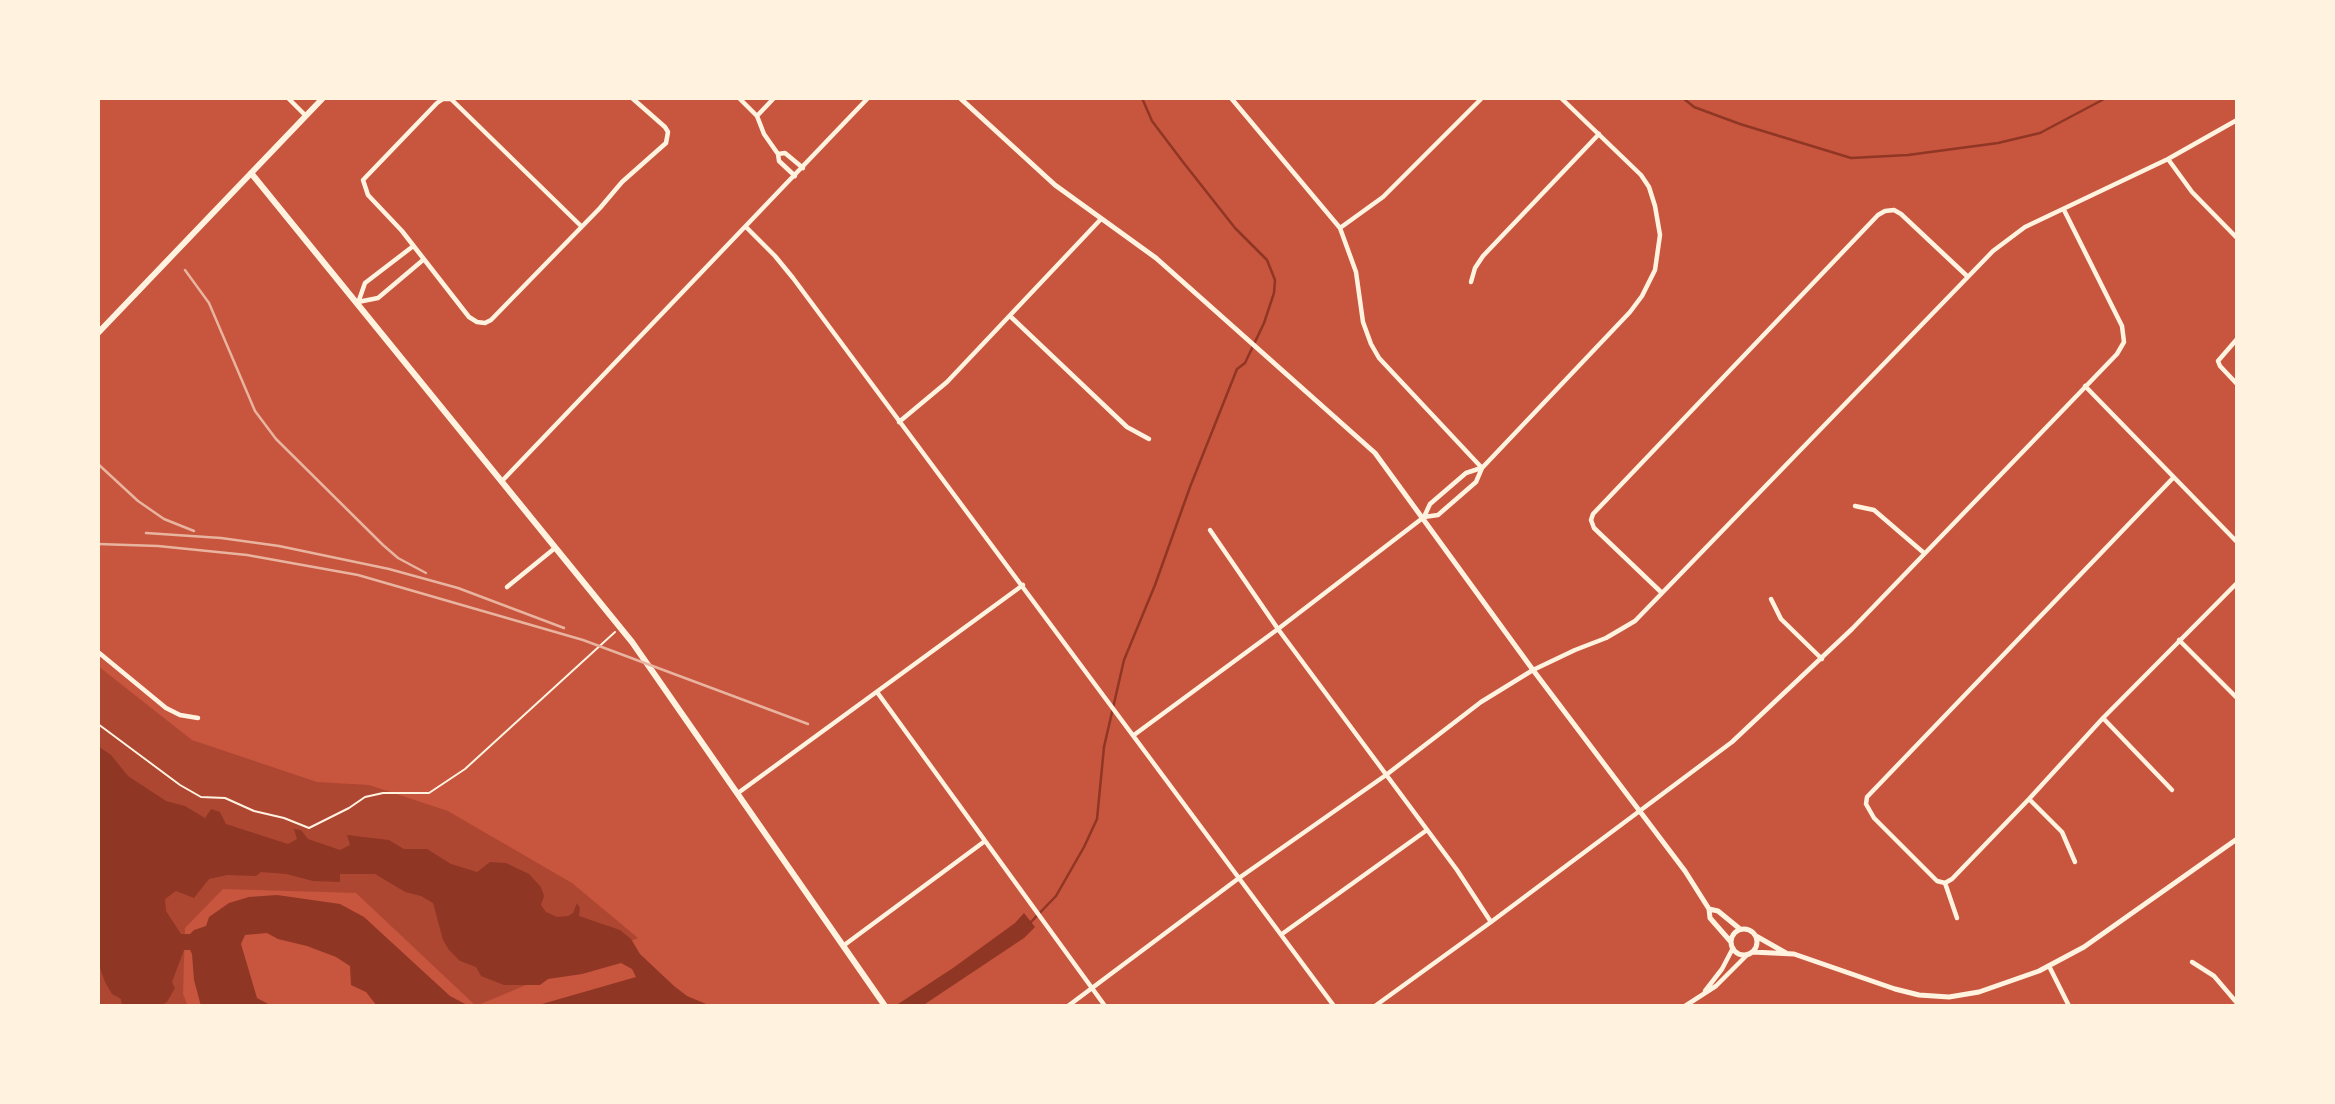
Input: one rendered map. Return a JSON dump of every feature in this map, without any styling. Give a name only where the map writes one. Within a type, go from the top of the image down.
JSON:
[{"type":"main road","points":[[98,333],[323,98]]},
{"type":"main road","points":[[251,173],[621,627],[884,1005]]},
{"type":"street","points":[[288,98],[306,116]]},
{"type":"street","points":[[582,226],[451,99],[443,99],[363,180],[368,195],[402,231],[469,317],[485,323],[491,320],[582,226],[622,182],[666,143],[668,135],[665,127],[632,98]]},
{"type":"street","points":[[739,98],[757,116],[764,134],[778,154],[779,161],[795,176]]},
{"type":"street","points":[[757,116],[774,98]]},
{"type":"street","points":[[502,481],[868,98]]},
{"type":"street","points":[[960,98],[1055,185],[1156,258],[1368,445],[1390,470],[1533,670],[1685,871],[1709,909],[1710,918],[1739,954],[1786,953]]},
{"type":"street","points":[[1231,98],[1340,228],[1356,272],[1363,322],[1379,358],[1482,468]]},
{"type":"street","points":[[1340,228],[1383,197],[1482,98]]},
{"type":"street","points":[[1424,517],[1438,515],[1476,482],[1482,468],[1630,312],[1651,279],[1659,245],[1655,205],[1648,187],[1641,175],[1561,98]]},
{"type":"street","points":[[1068,1006],[1239,878],[1386,775],[1481,702],[1533,670],[1606,638],[1635,621],[1993,251],[2025,227],[2168,159],[2237,120]]},
{"type":"street","points":[[1471,282],[1482,256],[1600,134]]},
{"type":"street","points":[[778,154],[785,153],[803,167]]},
{"type":"street","points":[[2168,159],[2192,192],[2237,238]]},
{"type":"street","points":[[1662,593],[1594,528],[1591,520],[1593,514],[1878,215],[1894,210],[1967,276]]},
{"type":"street","points":[[1375,1006],[1715,757],[1822,659],[2117,354],[2124,342],[2122,326],[2064,210]]},
{"type":"street","points":[[899,422],[947,383],[1101,219]]},
{"type":"street","points":[[746,227],[784,267],[1334,1006]]},
{"type":"street","points":[[358,303],[365,283],[412,247]]},
{"type":"street","points":[[358,303],[377,298],[423,260]]},
{"type":"street","points":[[1010,316],[1127,426],[1149,439]]},
{"type":"street","points":[[2237,339],[2218,361],[2237,384]]},
{"type":"street","points":[[2085,386],[2237,542]]},
{"type":"street","points":[[1134,735],[1424,517],[1430,504],[1466,473],[1482,468]]},
{"type":"street","points":[[2173,478],[1870,792],[1866,804],[1874,818],[1937,881],[1945,883],[1952,879],[2103,718],[2237,583]]},
{"type":"street","points":[[1855,506],[1874,510],[1924,553]]},
{"type":"street","points":[[1210,530],[1278,629],[1492,922]]},
{"type":"street","points":[[507,587],[556,547]]},
{"type":"street","points":[[738,793],[1023,585]]},
{"type":"street","points":[[1771,599],[1781,619],[1822,659]]},
{"type":"street","points":[[2179,640],[2237,698]]},
{"type":"street","points":[[98,652],[166,708],[180,715],[198,718]]},
{"type":"street","points":[[877,692],[1105,1006]]},
{"type":"street","points":[[2103,718],[2172,790]]},
{"type":"street","points":[[2029,799],[2062,832],[2075,862]]},
{"type":"street","points":[[1282,934],[1426,830]]},
{"type":"street","points":[[1709,909],[1718,911],[1740,929],[1750,930],[1786,953],[1895,989],[1938,997],[1969,995],[2049,966],[2101,936],[2237,839]]},
{"type":"street","points":[[843,946],[985,841]]},
{"type":"street","points":[[1945,883],[1957,918]]},
{"type":"street","points":[[1704,992],[1722,969],[1732,945],[1733,935],[1740,929]]},
{"type":"street","points":[[1685,1006],[1722,981],[1750,953],[1756,944],[1756,936]]},
{"type":"street","points":[[2192,962],[2214,976],[2237,1003]]},
{"type":"street","points":[[2049,966],[2069,1006]]},
{"type":"path","points":[[98,724],[180,785],[201,797],[225,798],[254,811],[284,818],[309,828],[365,797],[383,793],[429,793],[465,769],[621,627]]},
{"type":"shaded area","points":[[98,666],[192,740],[317,782],[369,785],[448,811],[572,883],[638,938],[476,1006],[356,893],[223,889],[185,928],[183,994],[188,1006],[98,1006]]},
{"type":"shaded area","points":[[98,746],[111,755],[128,776],[166,801],[185,806],[205,818],[211,809],[220,812],[226,824],[288,844],[297,839],[294,829],[301,830],[308,839],[340,850],[350,845],[347,835],[389,840],[404,849],[427,849],[451,864],[477,872],[490,862],[506,863],[529,874],[541,887],[544,896],[541,905],[546,912],[557,917],[568,916],[573,913],[577,903],[580,908],[579,916],[620,930],[631,939],[640,954],[674,986],[687,996],[711,1006],[545,1006],[542,1004],[636,977],[632,969],[621,963],[582,974],[548,979],[540,985],[504,985],[481,976],[476,967],[460,961],[449,950],[443,940],[433,903],[421,896],[405,892],[375,874],[340,874],[340,882],[313,881],[286,874],[261,872],[256,876],[227,875],[209,879],[194,898],[176,891],[165,899],[166,911],[181,934],[190,934],[206,926],[209,917],[229,903],[249,897],[277,895],[340,904],[364,917],[450,996],[469,1006],[377,1006],[366,992],[351,985],[350,966],[336,957],[267,933],[245,935],[241,944],[257,998],[272,1006],[201,1006],[194,980],[192,954],[190,950],[184,950],[172,982],[175,988],[167,1002],[160,1006],[122,1006],[121,999],[112,994],[105,982],[98,962]]},
{"type":"shaded area","points":[[1024,913],[1035,927],[1024,938],[922,1006],[895,1006],[953,968],[1015,923]]},
{"type":"waterway","points":[[1030,923],[1056,896],[1097,819],[1104,747],[1124,660],[1237,369],[1245,363],[1264,323],[1274,293],[1275,280],[1267,260],[1235,228],[1183,162],[1152,121],[1142,98]]},
{"type":"waterway","points":[[1683,98],[1694,107],[1740,124],[1851,158],[1908,155],[1998,143],[2040,133],[2106,98]]},
{"type":"railway","points":[[185,270],[209,303],[255,411],[276,439],[383,545],[398,558],[426,573]]},
{"type":"railway","points":[[98,464],[138,501],[164,519],[194,531]]},
{"type":"railway","points":[[146,533],[221,538],[279,546],[389,569],[458,588],[564,628]]},
{"type":"railway","points":[[98,544],[158,546],[247,555],[358,575],[583,640],[808,724]]}]
